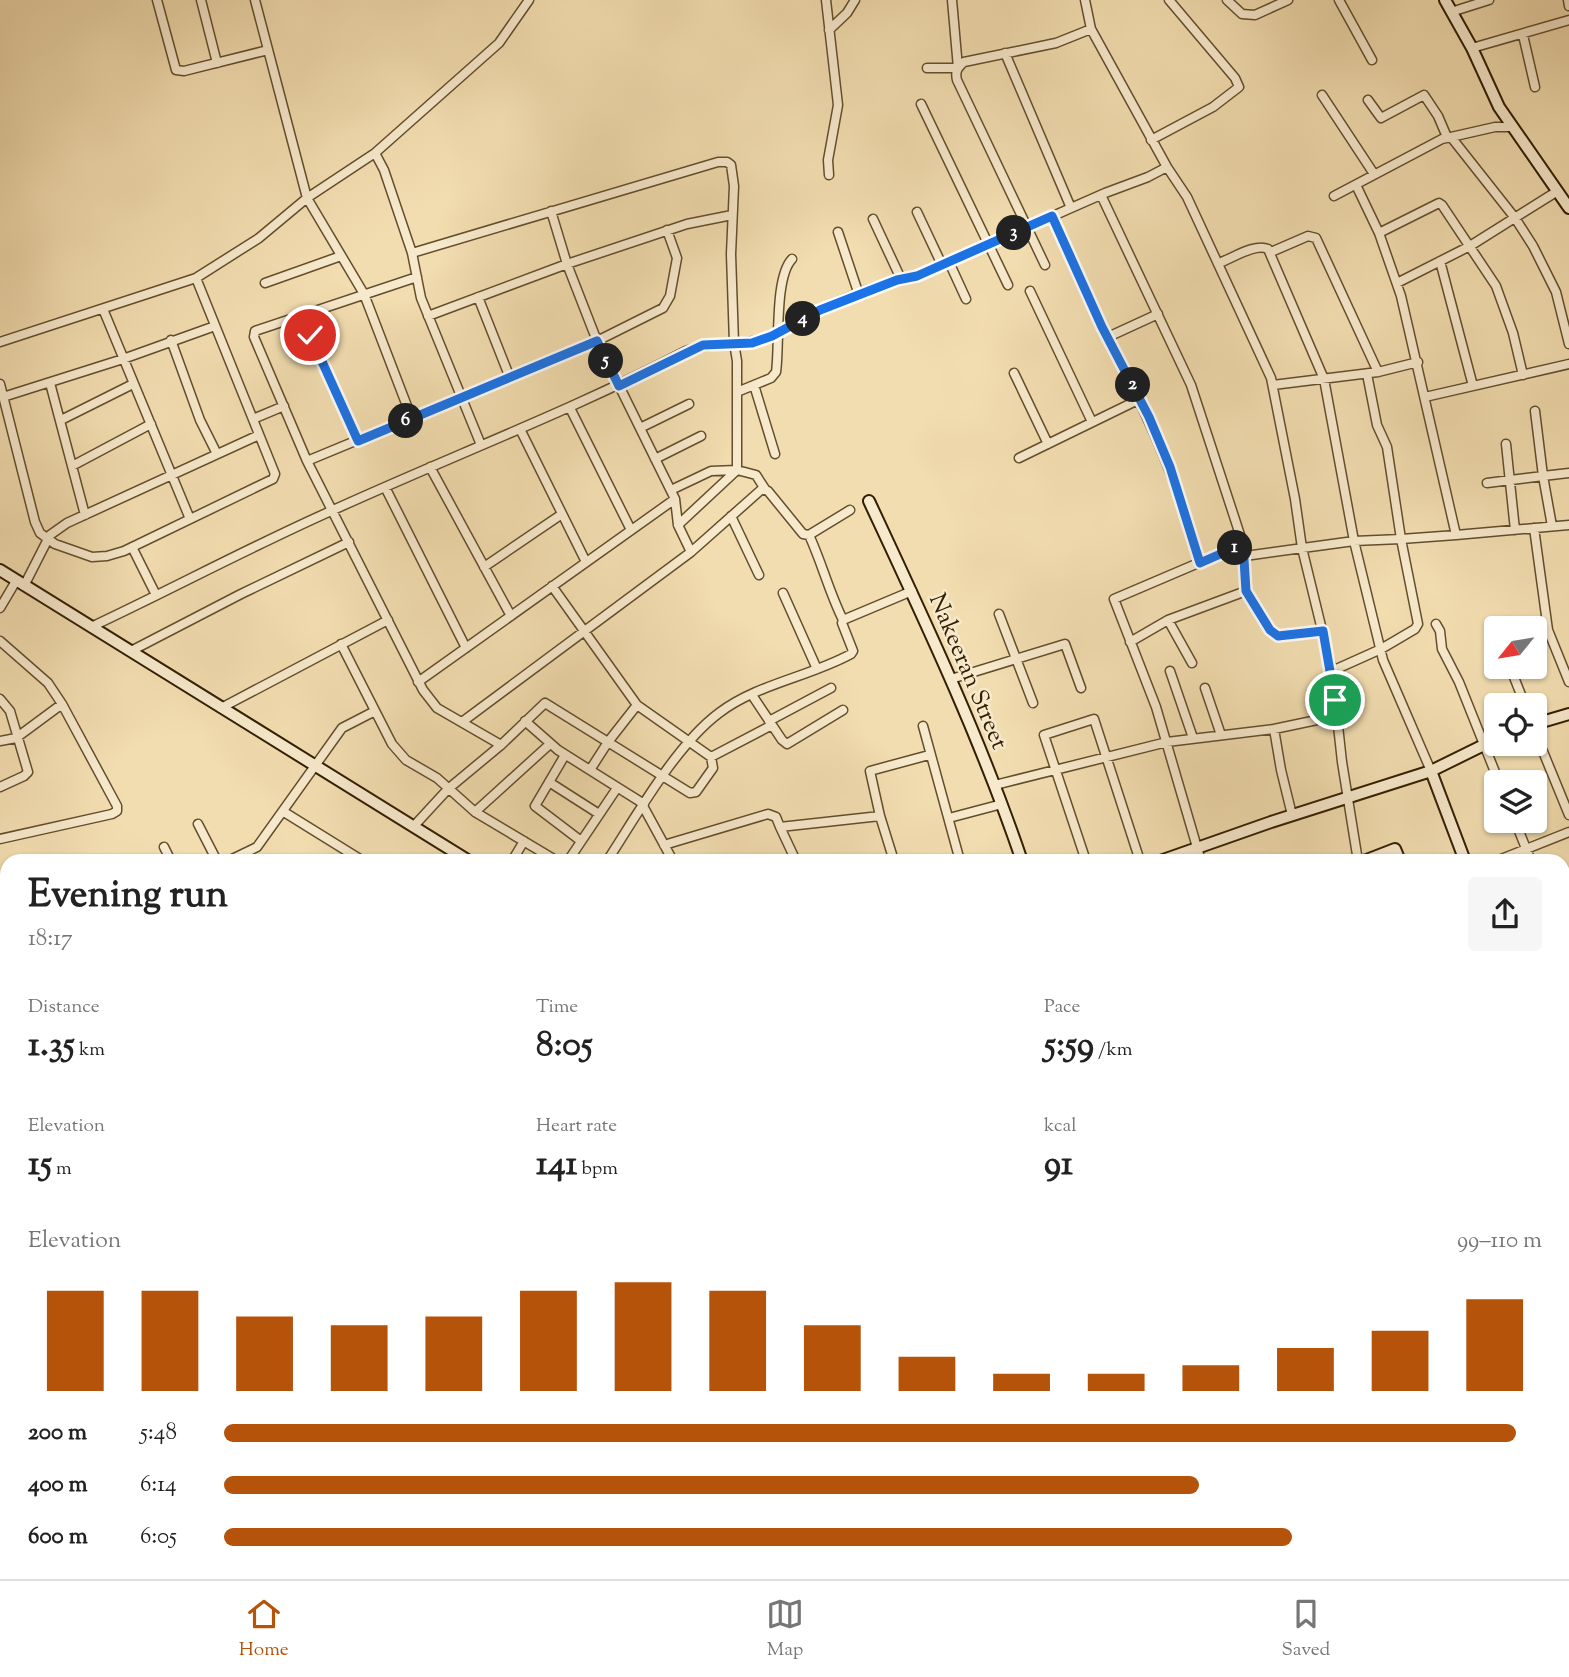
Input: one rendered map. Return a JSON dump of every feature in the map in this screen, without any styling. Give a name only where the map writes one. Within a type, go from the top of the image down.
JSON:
[{"type":"street","points":[[157,0],[176,70],[184,71],[268,50]]},
{"type":"street","points":[[201,0],[217,63]]},
{"type":"street","points":[[255,0],[306,198],[364,294],[412,419]]},
{"type":"street","points":[[0,342],[196,278],[259,238],[306,198],[375,153],[499,43],[529,0]]},
{"type":"street","points":[[825,0],[838,105],[828,160],[829,175]]},
{"type":"street","points":[[829,30],[847,13],[855,0]]},
{"type":"street","points":[[952,0],[957,80],[1045,265]]},
{"type":"street","points":[[1085,0],[1091,30],[1167,167],[1187,197],[1220,263],[1273,385],[1296,499],[1302,548],[1332,671],[1336,716],[1357,854]]},
{"type":"street","points":[[1152,140],[1213,107],[1239,87],[1236,78],[1169,0]]},
{"type":"street","points":[[1227,0],[1242,14],[1255,15],[1282,1]]},
{"type":"street","points":[[1339,0],[1372,60]]},
{"type":"street","points":[[1445,0],[1511,127],[1569,208]]},
{"type":"street","points":[[1451,12],[1489,0]]},
{"type":"street","points":[[1567,0],[1569,6]]},
{"type":"street","points":[[1472,48],[1569,19]]},
{"type":"street","points":[[927,68],[958,68],[964,62],[1056,43],[1091,30]]},
{"type":"street","points":[[1522,35],[1535,87]]},
{"type":"street","points":[[1005,54],[1070,208]]},
{"type":"street","points":[[1322,95],[1374,174]]},
{"type":"street","points":[[1368,100],[1381,118],[1424,95],[1449,137],[1515,218],[1549,274],[1569,344]]},
{"type":"street","points":[[921,104],[1007,285]]},
{"type":"street","points":[[1334,196],[1449,137],[1495,127],[1511,127]]},
{"type":"street","points":[[375,153],[384,170],[412,253],[421,298],[481,445]]},
{"type":"street","points":[[412,253],[718,162],[727,162],[733,171],[737,470],[678,525]]},
{"type":"street","points":[[91,627],[331,510],[570,408],[703,345],[752,343],[820,310],[901,279],[917,276],[1167,167]]},
{"type":"street","points":[[1356,184],[1379,233],[1397,283],[1418,362],[1456,535]]},
{"type":"street","points":[[1397,283],[1470,246],[1556,192]]},
{"type":"street","points":[[1101,195],[1191,385],[1243,544],[1246,591],[1270,630],[1278,636],[1323,631]]},
{"type":"street","points":[[1379,233],[1439,203],[1496,286],[1513,333],[1523,375]]},
{"type":"street","points":[[551,211],[567,264],[597,341],[673,494],[678,525],[691,552]]},
{"type":"street","points":[[917,212],[966,299]]},
{"type":"street","points":[[428,316],[667,230],[705,219],[732,215]]},
{"type":"street","points":[[1052,216],[1170,467],[1200,563]]},
{"type":"street","points":[[873,219],[901,279]]},
{"type":"street","points":[[307,461],[597,341],[658,311],[667,302],[677,258],[667,230]]},
{"type":"street","points":[[838,232],[859,295]]},
{"type":"street","points":[[1271,252],[1308,236],[1316,238],[1378,372]]},
{"type":"street","points":[[1220,263],[1263,246],[1271,252],[1324,379],[1354,541],[1383,660],[1431,771],[1462,854]]},
{"type":"street","points":[[265,283],[341,256]]},
{"type":"street","points":[[737,391],[771,378],[776,372],[782,288],[786,267],[792,259]]},
{"type":"street","points":[[1440,261],[1472,386]]},
{"type":"street","points":[[417,277],[259,329],[254,334],[307,461],[418,682],[437,708],[501,745]]},
{"type":"street","points":[[0,384],[40,533],[48,541],[78,554],[92,557],[124,551],[273,479],[275,474],[196,278]]},
{"type":"street","points":[[1030,291],[1092,422]]},
{"type":"street","points":[[478,297],[510,378]]},
{"type":"street","points":[[103,309],[190,519]]},
{"type":"street","points":[[1108,337],[1158,314]]},
{"type":"street","points":[[302,315],[358,441]]},
{"type":"street","points":[[3,397],[215,326]]},
{"type":"street","points":[[171,340],[201,420],[217,454]]},
{"type":"street","points":[[1273,385],[1367,374],[1418,362]]},
{"type":"street","points":[[1425,397],[1569,364]]},
{"type":"street","points":[[1014,373],[1048,444]]},
{"type":"street","points":[[1332,671],[1381,649],[1415,629],[1418,624],[1387,447],[1377,425],[1367,374]]},
{"type":"street","points":[[50,383],[85,514]]},
{"type":"street","points":[[61,420],[133,384]]},
{"type":"street","points":[[754,385],[775,454]]},
{"type":"street","points":[[1019,458],[1140,399]]},
{"type":"street","points":[[640,428],[689,404]]},
{"type":"street","points":[[253,419],[284,406]]},
{"type":"street","points":[[570,408],[631,530]]},
{"type":"street","points":[[1535,411],[1552,526]]},
{"type":"street","points":[[72,466],[150,424]]},
{"type":"street","points":[[520,429],[586,562]]},
{"type":"street","points":[[0,608],[20,584],[56,530],[85,514],[259,435]]},
{"type":"street","points":[[656,459],[701,436]]},
{"type":"street","points":[[1506,444],[1515,530]]},
{"type":"street","points":[[430,467],[511,616]]},
{"type":"street","points":[[418,682],[631,530],[673,494],[711,471],[737,470],[756,475],[799,531],[809,535],[822,563],[831,596],[853,650],[840,660],[752,695],[720,712],[690,740],[612,854]]},
{"type":"street","points":[[1487,483],[1569,473]]},
{"type":"street","points":[[385,487],[466,648]]},
{"type":"street","points":[[462,722],[691,552],[757,492],[765,489]]},
{"type":"street","name":"Nakeeran Street","points":[[869,501],[951,679],[995,785],[1020,854]]},
{"type":"street","points":[[809,535],[850,510]]},
{"type":"street","points":[[484,567],[562,514]]},
{"type":"street","points":[[730,516],[759,575]]},
{"type":"street","points":[[1245,556],[1354,541],[1569,525]]},
{"type":"street","points":[[1534,528],[1548,631],[1569,682]]},
{"type":"street","points":[[131,652],[241,594],[349,542]]},
{"type":"street","points":[[1199,854],[1156,707],[1114,599],[1243,544]]},
{"type":"street","points":[[132,547],[156,595]]},
{"type":"street","points":[[0,570],[413,827],[450,854]]},
{"type":"street","points":[[413,827],[448,789],[501,745],[545,703],[693,794],[713,768],[711,757],[637,705],[552,586]]},
{"type":"street","points":[[1130,642],[1168,620],[1246,591]]},
{"type":"street","points":[[843,620],[912,592]]},
{"type":"street","points":[[783,593],[817,669]]},
{"type":"street","points":[[999,614],[1032,703]]},
{"type":"street","points":[[220,708],[388,620]]},
{"type":"street","points":[[1168,620],[1192,663]]},
{"type":"street","points":[[1436,624],[1440,631],[1441,649],[1459,682],[1494,770]]},
{"type":"street","points":[[0,641],[43,676],[62,704],[117,806],[117,811],[0,839]]},
{"type":"street","points":[[951,679],[1065,643],[1081,688]]},
{"type":"street","points":[[341,644],[392,744],[406,760],[437,778],[475,812],[545,854]]},
{"type":"street","points":[[1170,671],[1193,738]]},
{"type":"street","points":[[711,757],[831,688]]},
{"type":"street","points":[[1205,688],[1221,735]]},
{"type":"street","points":[[752,695],[787,744],[843,710]]},
{"type":"street","points":[[0,699],[10,711],[28,772],[0,787]]},
{"type":"street","points":[[0,741],[16,737],[62,704]]},
{"type":"street","points":[[590,770],[637,705]]},
{"type":"street","points":[[242,854],[257,847],[342,728],[375,711]]},
{"type":"street","points":[[1547,720],[1569,714]]},
{"type":"street","points":[[995,785],[1167,742],[1274,729],[1336,716]]},
{"type":"street","points":[[1084,854],[1044,734],[1094,719],[1138,854]]},
{"type":"street","points":[[525,721],[565,755],[644,805],[669,854]]},
{"type":"street","points":[[923,726],[958,854]]},
{"type":"street","points":[[1274,729],[1292,815]]},
{"type":"street","points":[[475,812],[550,744]]},
{"type":"street","points":[[1182,854],[1349,796],[1431,771],[1483,744]]},
{"type":"street","points":[[565,755],[535,806],[581,841]]},
{"type":"street","points":[[892,854],[870,771],[929,755]]},
{"type":"street","points":[[1545,756],[1569,815]]},
{"type":"street","points":[[549,782],[599,814]]},
{"type":"street","points":[[573,854],[617,789]]},
{"type":"street","points":[[949,818],[1002,804]]},
{"type":"street","points":[[284,812],[352,854]]},
{"type":"street","points":[[664,845],[768,814],[776,817],[793,854]]},
{"type":"street","points":[[780,827],[880,816]]},
{"type":"street","points":[[198,824],[213,854]]},
{"type":"street","points":[[1514,854],[1569,832]]},
{"type":"street","points":[[1519,833],[1528,854]]},
{"type":"street","points":[[516,854],[524,841]]},
{"type":"street","points":[[164,847],[168,854]]},
{"type":"street","points":[[1382,854],[1395,849],[1397,854]]},
{"type":"route","points":[[310,335],[358,441],[597,341],[619,386],[703,345],[752,343],[772,336],[820,310],[897,280],[917,276],[1052,216],[1102,327],[1149,417],[1170,467],[1200,563],[1243,544],[1246,591],[1270,630],[1278,636],[1323,631],[1335,700]]}]
